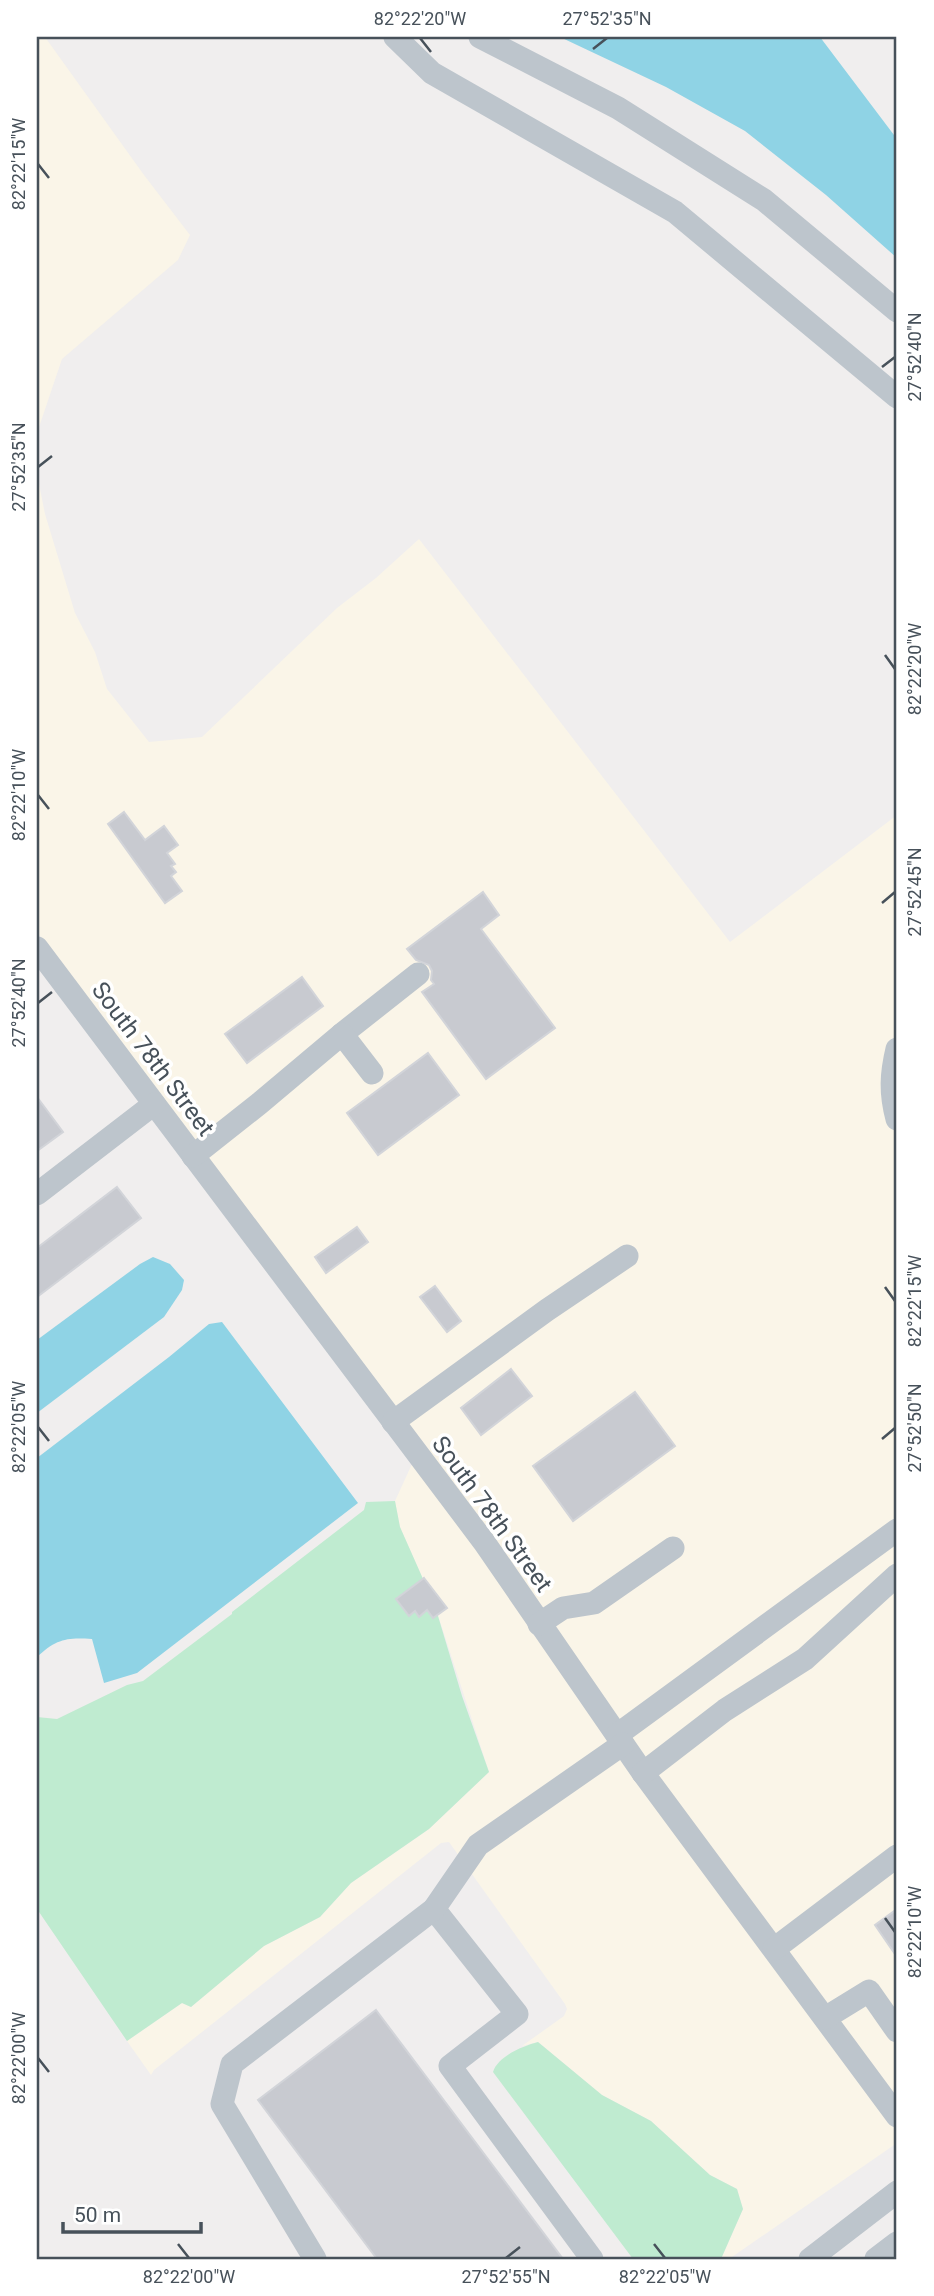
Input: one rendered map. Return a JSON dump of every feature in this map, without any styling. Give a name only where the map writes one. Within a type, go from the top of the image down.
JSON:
[{"type":"street","points":[[395,37],[432,73],[675,212],[897,397]]},
{"type":"street","points":[[480,37],[618,108],[764,200],[897,311]]},
{"type":"street","name":"South 78th Street","points":[[37,948],[484,1542],[643,1773],[897,2116]]},
{"type":"street","points":[[193,1156],[418,974]]},
{"type":"street","points":[[342,1034],[372,1073]]},
{"type":"street","points":[[897,1049],[891,1077],[892,1100],[897,1119]]},
{"type":"street","points":[[37,1194],[154,1104]]},
{"type":"street","points":[[393,1422],[547,1310],[627,1256]]},
{"type":"street","points":[[315,2259],[222,2104],[232,2064],[434,1909],[478,1845],[897,1530]]},
{"type":"street","points":[[539,1624],[563,1608],[594,1603],[673,1548]]},
{"type":"street","points":[[643,1773],[725,1710],[805,1659],[897,1575]]},
{"type":"street","points":[[774,1949],[897,1856]]},
{"type":"street","points":[[434,1909],[517,2014],[450,2066],[592,2259]]},
{"type":"street","points":[[825,2018],[869,1991],[897,2031]]},
{"type":"street","points":[[810,2259],[897,2192]]},
{"type":"street","points":[[876,2259],[897,2243]]},
{"type":"shaded area","points":[[37,37],[45,37],[190,235],[178,260],[62,359],[37,433]]},
{"type":"shaded area","points":[[37,474],[45,514],[75,613],[95,652],[107,689],[149,742],[202,737],[337,608],[376,578],[419,539],[730,942],[897,815],[897,2099],[651,1768],[401,1416],[37,932]]},
{"type":"shaded area","points":[[412,1464],[476,1548],[635,1779],[897,2132],[897,2143],[729,2259],[721,2259],[743,2209],[737,2189],[710,2175],[651,2121],[602,2095],[538,2042],[522,2046],[564,2016],[567,2009],[449,1842],[441,1843],[151,2075],[127,2041],[182,2003],[191,2007],[264,1946],[320,1917],[351,1883],[429,1829],[489,1772],[435,1606],[400,1527],[395,1501]]},
{"type":"green space","points":[[395,1501],[400,1527],[435,1606],[462,1696],[489,1772],[429,1829],[351,1883],[320,1917],[264,1946],[191,2007],[182,2003],[127,2041],[37,1909],[37,1717],[57,1719],[127,1685],[143,1681],[364,1510],[366,1502]]},
{"type":"green space","points":[[538,2042],[602,2095],[651,2121],[710,2175],[737,2189],[743,2209],[721,2259],[633,2259],[493,2072],[505,2057]]},
{"type":"water","points":[[560,37],[820,37],[897,139],[897,258],[826,195],[745,131],[666,87]]},
{"type":"water","points":[[153,1257],[170,1264],[184,1280],[182,1290],[164,1317],[37,1413],[37,1340]]},
{"type":"water","points":[[222,1322],[358,1503],[137,1673],[104,1683],[92,1639],[62,1640],[37,1657],[37,1458],[209,1324]]},
{"type":"building","points":[[124,812],[145,840],[164,826],[178,845],[167,853],[175,864],[171,866],[176,872],[171,876],[182,891],[165,903],[108,824]]},
{"type":"building","points":[[483,892],[499,915],[481,929],[555,1028],[486,1079],[422,992],[434,984],[429,965],[416,960],[407,949]]},
{"type":"building","points":[[302,977],[323,1006],[247,1063],[225,1034]]},
{"type":"building","points":[[428,1053],[459,1095],[378,1155],[347,1113]]},
{"type":"building","points":[[37,1097],[63,1132],[37,1151]]},
{"type":"building","points":[[117,1187],[141,1218],[37,1297],[37,1248]]},
{"type":"building","points":[[357,1227],[368,1242],[326,1273],[315,1257]]},
{"type":"building","points":[[435,1286],[461,1321],[447,1332],[420,1297]]},
{"type":"building","points":[[511,1369],[532,1396],[481,1435],[461,1408]]},
{"type":"building","points":[[635,1392],[675,1446],[573,1521],[533,1466]]},
{"type":"building","points":[[424,1578],[447,1608],[433,1618],[427,1610],[419,1617],[415,1611],[409,1616],[396,1599]]},
{"type":"building","points":[[897,1909],[897,1957],[875,1925]]},
{"type":"building","points":[[376,2010],[563,2259],[377,2259],[258,2100]]}]
